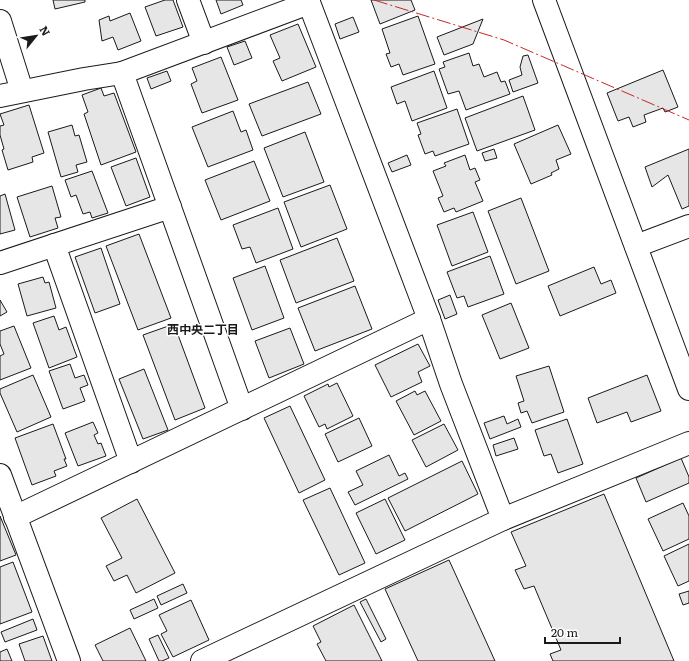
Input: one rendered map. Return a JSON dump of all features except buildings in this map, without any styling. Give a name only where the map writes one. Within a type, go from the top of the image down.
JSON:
[{"type":"street","points":[[188,0],[204,43]]},
{"type":"street","points":[[544,0],[689,389]]},
{"type":"street","points":[[0,96],[122,73],[204,43],[308,2],[429,319],[451,384],[503,519]]},
{"type":"street","points":[[0,21],[22,91]]},
{"type":"street","points":[[122,73],[242,409]]},
{"type":"street","points":[[0,263],[170,207]]},
{"type":"street","points":[[636,246],[689,226]]},
{"type":"street","points":[[54,245],[131,462]]},
{"type":"street","points":[[15,517],[429,319]]},
{"type":"street","points":[[202,661],[503,519],[689,442]]},
{"type":"street","points":[[0,475],[69,661]]},
{"type":"power","points":[[374,0],[504,40],[689,120]]},
{"type":"district","name":"西中央二丁目","points":[[203,329]]}]
